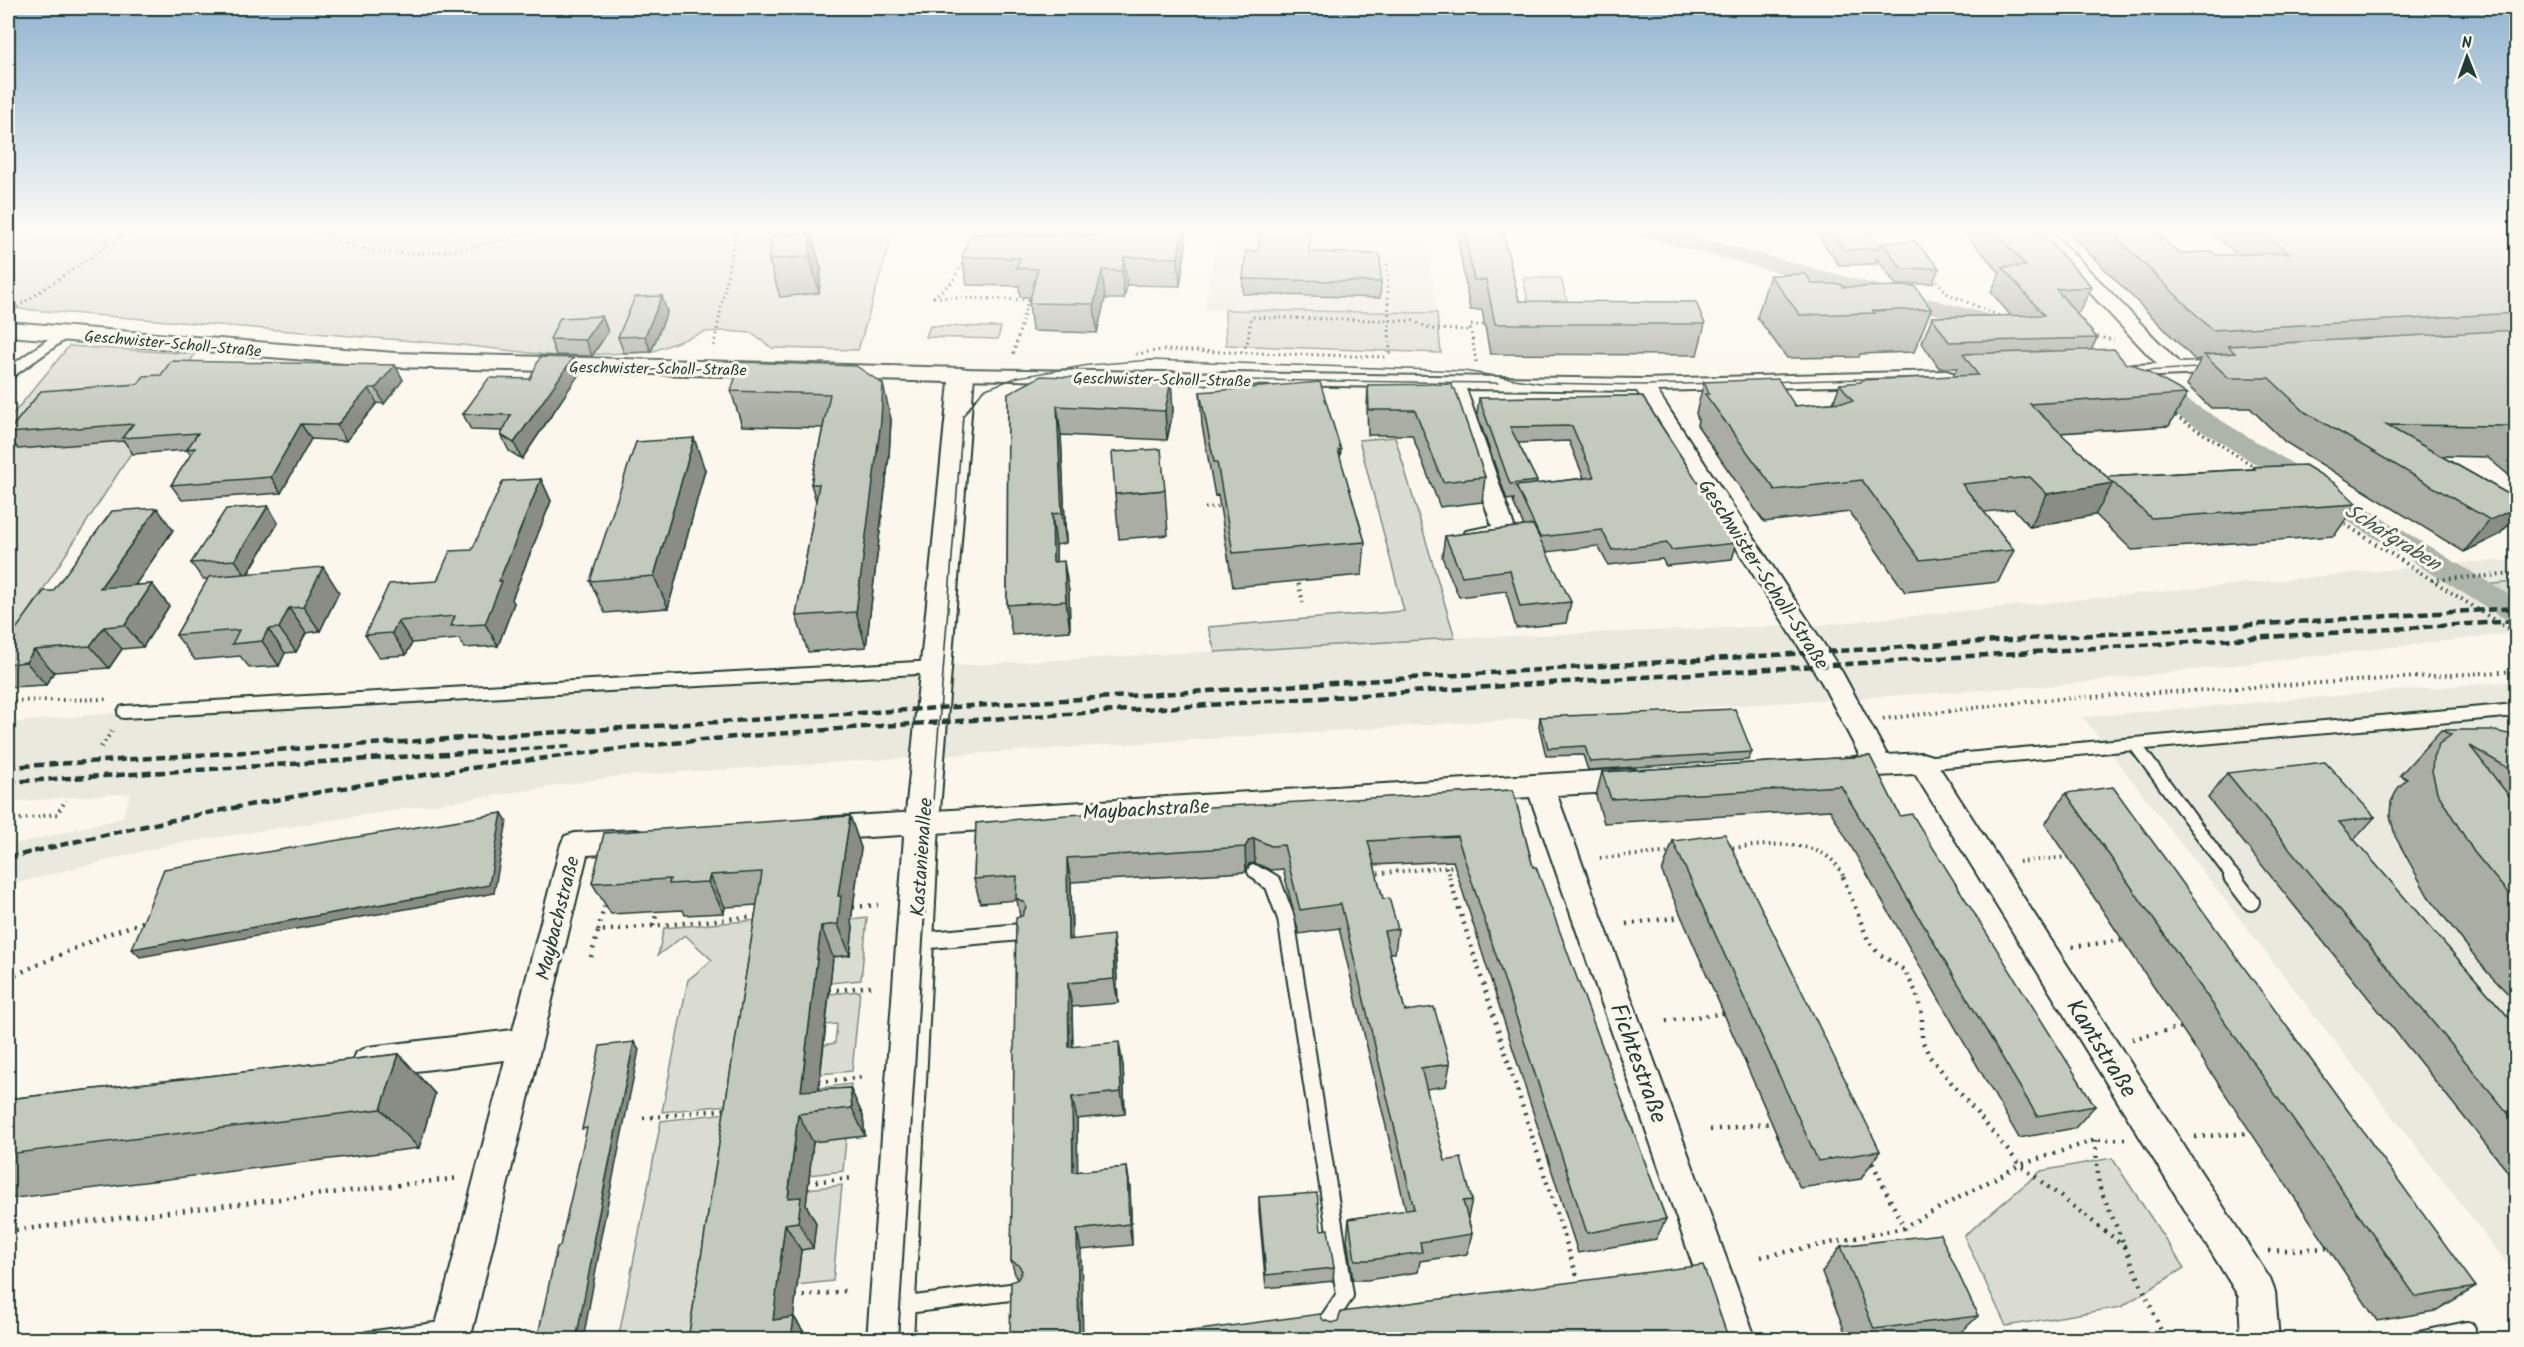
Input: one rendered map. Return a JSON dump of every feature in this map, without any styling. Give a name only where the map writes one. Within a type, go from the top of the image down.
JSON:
[{"type":"street","points":[[2100,292],[2174,370]]},
{"type":"street","name":"Geschwister-Scholl-Straße","points":[[12,319],[64,334],[394,360],[1006,377],[1643,385],[1960,376]]},
{"type":"street","points":[[2100,373],[2249,365]]},
{"type":"street","name":"Kastanienallee","points":[[891,1323],[922,823],[962,375]]},
{"type":"street","points":[[1454,382],[1505,532],[1458,537]]},
{"type":"street","name":"Geschwister-Scholl-Straße","points":[[1643,385],[1833,679],[1880,766]]},
{"type":"street","points":[[1820,769],[1922,763]]},
{"type":"street","name":"Kantstraße","points":[[1922,763],[2257,1292],[2260,1340]]},
{"type":"street","name":"Maybachstraße","points":[[796,831],[1653,779]]},
{"type":"street","name":"Fichtestraße","points":[[1540,786],[1738,1340]]},
{"type":"street","name":"Maybachstraße","points":[[453,1334],[575,844],[657,839]]},
{"type":"street","points":[[337,1066],[525,1044]]},
{"type":"lane","points":[[8,374],[64,334]]},
{"type":"lane","points":[[124,712],[935,667]]},
{"type":"lane","points":[[1922,763],[2136,746],[2517,710]]},
{"type":"lane","points":[[2136,746],[2251,902]]},
{"type":"lane","points":[[1254,871],[1273,883],[1286,918],[1345,1295],[1327,1322],[1329,1332]]},
{"type":"lane","points":[[915,941],[1021,932]]},
{"type":"lane","points":[[891,1323],[1018,1291]]},
{"type":"lane","points":[[2419,1340],[2467,1330]]},
{"type":"lane","points":[[368,1340],[453,1334]]},
{"type":"path","points":[[12,319],[47,292]]},
{"type":"path","points":[[709,369],[724,292]]},
{"type":"path","points":[[940,292],[934,297],[1028,300],[1006,377]]},
{"type":"path","points":[[1388,292],[1390,357]]},
{"type":"path","points":[[1946,292],[2006,319]]},
{"type":"path","points":[[1242,352],[1248,341],[1251,317],[1413,321],[1432,329],[1471,330]]},
{"type":"path","points":[[1477,369],[1470,325],[1492,325]]},
{"type":"path","points":[[2086,335],[2156,349]]},
{"type":"path","points":[[2166,410],[2264,473]]},
{"type":"path","points":[[1205,508],[1227,506]]},
{"type":"path","points":[[2333,517],[2517,634]]},
{"type":"path","points":[[2431,580],[2517,574]]},
{"type":"path","points":[[1296,575],[1304,606]]},
{"type":"path","points":[[1856,722],[2042,700],[2517,671]]},
{"type":"path","points":[[8,701],[119,698]]},
{"type":"path","points":[[8,821],[57,814],[66,800]]},
{"type":"path","points":[[591,957],[622,841]]},
{"type":"path","points":[[1725,859],[1720,848],[1800,846],[1827,855],[1842,873],[1868,940],[1878,953],[1904,970],[1916,992],[1922,1014],[1922,1040],[1930,1058],[2020,1165],[2128,1250]]},
{"type":"path","points":[[1600,858],[1676,852]]},
{"type":"path","points":[[1365,874],[1458,866]]},
{"type":"path","points":[[1446,867],[1580,1287]]},
{"type":"path","points":[[852,907],[878,905]]},
{"type":"path","points":[[758,928],[762,908]]},
{"type":"path","points":[[653,926],[657,912]]},
{"type":"path","points":[[598,931],[771,915]]},
{"type":"path","points":[[1626,924],[1682,917]]},
{"type":"path","points":[[8,978],[105,935],[150,920]]},
{"type":"path","points":[[829,991],[872,986]]},
{"type":"path","points":[[1666,1021],[1724,1013]]},
{"type":"path","points":[[819,1082],[864,1077]]},
{"type":"path","points":[[730,1119],[733,1099]]},
{"type":"path","points":[[643,1118],[732,1108]]},
{"type":"path","points":[[1710,1130],[1772,1123]]},
{"type":"path","points":[[1761,1257],[1904,1228],[2020,1165],[2095,1140],[2160,1139],[2251,1133]]},
{"type":"path","points":[[2095,1140],[2099,1186],[2165,1340]]},
{"type":"path","points":[[1868,1154],[1904,1228]]},
{"type":"path","points":[[8,1231],[493,1174]]},
{"type":"path","points":[[808,1182],[855,1178]]},
{"type":"path","points":[[2233,1253],[2328,1248]]},
{"type":"path","points":[[1569,1288],[1591,1285]]},
{"type":"path","points":[[795,1297],[845,1291]]},
{"type":"shaded area","points":[[8,292],[875,292],[858,350],[772,348],[751,333],[726,331],[704,332],[651,352],[556,356],[462,345],[8,308]]},
{"type":"shaded area","points":[[1208,292],[1434,292],[1437,313],[1205,309]]},
{"type":"shaded area","points":[[1526,292],[1565,292],[1572,320],[1529,306]]},
{"type":"shaded area","points":[[1225,310],[1437,313],[1441,353],[1226,345]]},
{"type":"shaded area","points":[[930,326],[1001,327],[998,339],[926,337]]},
{"type":"shaded area","points":[[69,346],[195,354],[8,644],[8,420]]},
{"type":"shaded area","points":[[1395,437],[1455,638],[1215,652],[1208,627],[1404,611],[1359,440]]},
{"type":"shaded area","points":[[2516,560],[2516,633],[2060,685],[620,776],[168,845],[8,885],[8,846],[122,818],[131,793],[8,802],[8,723],[124,712],[1455,638],[1818,625],[2458,563]]},
{"type":"shaded area","points":[[2516,582],[2516,595],[2499,596],[2481,585]]},
{"type":"shaded area","points":[[2516,681],[2516,1275],[2083,717]]},
{"type":"shaded area","points":[[867,918],[861,980],[830,983],[833,957],[850,955],[851,920]]},
{"type":"shaded area","points":[[758,920],[728,1105],[662,1112],[688,980],[712,960],[685,935],[658,955],[664,928]]},
{"type":"shaded area","points":[[860,991],[852,1071],[820,1074],[824,1045],[835,1043],[837,1024],[825,1025],[829,994]]},
{"type":"shaded area","points":[[851,1084],[843,1171],[809,1175],[819,1088]]},
{"type":"shaded area","points":[[726,1113],[690,1339],[618,1340],[661,1121]]},
{"type":"shaded area","points":[[2112,1158],[2184,1268],[2121,1307],[2006,1326],[1964,1236],[2041,1171]]},
{"type":"shaded area","points":[[842,1185],[833,1281],[797,1285],[800,1250],[813,1248],[804,1225],[807,1189]]},
{"type":"building","points":[[1032,292],[1097,292],[1094,304],[1029,303]]},
{"type":"building","points":[[1488,292],[1517,292],[1519,301],[1696,302],[1705,324],[1495,324]]},
{"type":"building","points":[[1783,292],[1919,292],[1931,309],[1873,311],[1875,313],[1800,315]]},
{"type":"building","points":[[2024,292],[2058,292],[2097,338],[1949,342],[1932,317],[2044,315]]},
{"type":"building","points":[[2173,292],[2517,292],[2517,313],[2212,330]]},
{"type":"building","points":[[662,296],[645,336],[618,337],[635,297]]},
{"type":"building","points":[[602,316],[585,340],[550,339],[560,318]]},
{"type":"building","points":[[2517,330],[2517,430],[2512,426],[2386,425],[2517,499],[2517,508],[2490,520],[2305,412],[2269,378],[2229,378],[2204,355],[2235,353],[2228,346]]},
{"type":"building","points":[[2114,349],[2126,364],[2131,363],[2187,394],[2030,404],[2113,483],[2047,494],[2030,477],[1962,484],[2014,550],[1920,560],[1862,480],[1775,490],[1705,394],[1709,394],[1704,382],[1778,379],[1795,406],[1853,401],[1840,384],[1862,380],[1978,375],[1963,354]]},
{"type":"building","points":[[540,357],[573,358],[514,443],[501,435],[511,415],[463,414],[489,378],[530,379]]},
{"type":"building","points":[[171,361],[395,365],[376,388],[369,388],[337,425],[301,424],[271,477],[171,485],[195,448],[187,449],[198,433],[122,438],[133,424],[8,433],[41,391],[138,384],[144,376],[161,375]]},
{"type":"building","points":[[740,362],[856,366],[883,384],[881,421],[856,612],[796,616],[819,484],[811,484],[830,394],[731,391]]},
{"type":"building","points":[[1041,376],[1171,381],[1165,411],[1057,406],[1062,513],[1052,514],[1053,562],[1064,561],[1066,601],[1007,605],[1008,394]]},
{"type":"building","points":[[1320,382],[1341,450],[1338,450],[1365,542],[1233,553],[1217,462],[1214,462],[1200,392]]},
{"type":"building","points":[[1452,384],[1485,477],[1443,482],[1415,410],[1369,410],[1368,385]]},
{"type":"building","points":[[1642,396],[1737,543],[1671,550],[1667,543],[1612,550],[1602,530],[1540,537],[1516,486],[1594,477],[1572,426],[1510,427],[1537,481],[1510,484],[1479,398]]},
{"type":"building","points":[[694,438],[654,576],[590,581],[636,442]]},
{"type":"building","points":[[1161,449],[1165,490],[1115,494],[1112,452]]},
{"type":"building","points":[[2305,465],[2336,484],[2357,504],[2151,518],[2107,477],[2255,469],[2253,467]]},
{"type":"building","points":[[541,479],[499,581],[502,581],[485,624],[451,626],[455,616],[398,621],[392,633],[365,635],[389,584],[437,581],[450,551],[472,550],[503,481]]},
{"type":"building","points":[[268,506],[235,560],[191,563],[226,509]]},
{"type":"building","points":[[157,508],[100,588],[152,584],[125,625],[104,627],[90,646],[34,650],[26,662],[8,664],[8,640],[44,591],[53,591],[112,511]]},
{"type":"building","points":[[1533,525],[1571,602],[1520,607],[1510,570],[1462,576],[1445,536]]},
{"type":"building","points":[[323,567],[303,607],[289,608],[279,628],[268,629],[262,641],[232,644],[239,630],[176,635],[209,577]]},
{"type":"building","points":[[1735,709],[1752,752],[1590,762],[1585,746],[1548,748],[1540,717]]},
{"type":"building","points":[[2441,730],[2491,730],[2517,736],[2517,773],[2470,746],[2517,806],[2517,904],[2474,852],[2437,792],[2432,771],[2433,757],[2439,744],[2451,735]]},
{"type":"building","points":[[1870,756],[1900,816],[1912,814],[2095,1106],[2037,1116],[1841,786],[1611,799],[1602,772]]},
{"type":"building","points":[[2325,762],[2375,817],[2339,822],[2517,1027],[2517,1124],[2227,773]]},
{"type":"building","points":[[2113,787],[2476,1287],[2416,1297],[2066,793]]},
{"type":"building","points":[[1513,790],[1533,867],[1536,867],[1666,1219],[1587,1233],[1457,836],[1368,841],[1383,899],[1389,898],[1398,929],[1384,931],[1405,1011],[1434,1007],[1450,1064],[1421,1068],[1445,1161],[1461,1158],[1472,1200],[1463,1201],[1472,1234],[1420,1242],[1422,1252],[1370,1260],[1355,1260],[1349,1219],[1414,1209],[1341,904],[1300,910],[1284,845],[1271,846],[1254,838],[1249,840],[1245,847],[1067,858],[1068,940],[1113,935],[1114,979],[1068,983],[1069,1047],[1119,1042],[1121,1092],[1072,1097],[1073,1172],[1127,1167],[1129,1224],[1077,1230],[1079,1340],[1010,1340],[1011,1282],[1018,1279],[1022,1271],[1019,1265],[1011,1261],[1016,918],[1022,916],[1026,907],[1024,902],[1016,898],[1017,876],[974,879],[976,823],[1067,815]]},
{"type":"building","points":[[502,813],[489,885],[132,949],[164,869]]},
{"type":"building","points":[[850,816],[838,896],[841,896],[838,924],[821,926],[801,1091],[850,1088],[852,1108],[798,1114],[788,1198],[801,1197],[798,1222],[785,1224],[773,1320],[794,1317],[791,1340],[688,1340],[762,872],[710,875],[708,882],[669,884],[670,879],[592,883],[604,833]]},
{"type":"building","points":[[1725,834],[1880,1151],[1818,1161],[1673,841]]},
{"type":"building","points":[[634,1042],[593,1242],[595,1242],[576,1340],[537,1340],[557,1247],[560,1246],[587,1128],[582,1129],[600,1046]]},
{"type":"building","points":[[399,1054],[381,1109],[8,1154],[8,1099]]},
{"type":"building","points":[[1317,1193],[1321,1230],[1328,1229],[1334,1268],[1266,1275],[1259,1197]]},
{"type":"building","points":[[1940,1234],[1978,1316],[1874,1329],[1841,1246]]},
{"type":"building","points":[[1703,1265],[1729,1340],[1123,1340],[1320,1314],[1323,1320],[1332,1323],[1338,1321],[1341,1312]]},
{"type":"waterway","name":"Schafgraben","points":[[1877,292],[2014,328]]},
{"type":"waterway","name":"Schafgraben","points":[[2147,386],[2516,612]]},
{"type":"tram line","points":[[927,878],[963,416],[983,390],[1018,377],[1089,365],[1151,360],[1464,371],[1540,383],[1643,385],[1719,383]]},
{"type":"tram line","points":[[2127,372],[2214,367]]},
{"type":"tram line","points":[[1764,382],[1929,377]]},
{"type":"tram line","points":[[1072,378],[1498,383]]},
{"type":"tram line","points":[[898,1340],[927,877]]},
{"type":"railway","points":[[8,767],[2516,608]]},
{"type":"railway","points":[[8,858],[175,820],[343,788],[513,762],[704,740],[850,728],[2516,621]]},
{"type":"railway","points":[[8,782],[573,746]]}]
